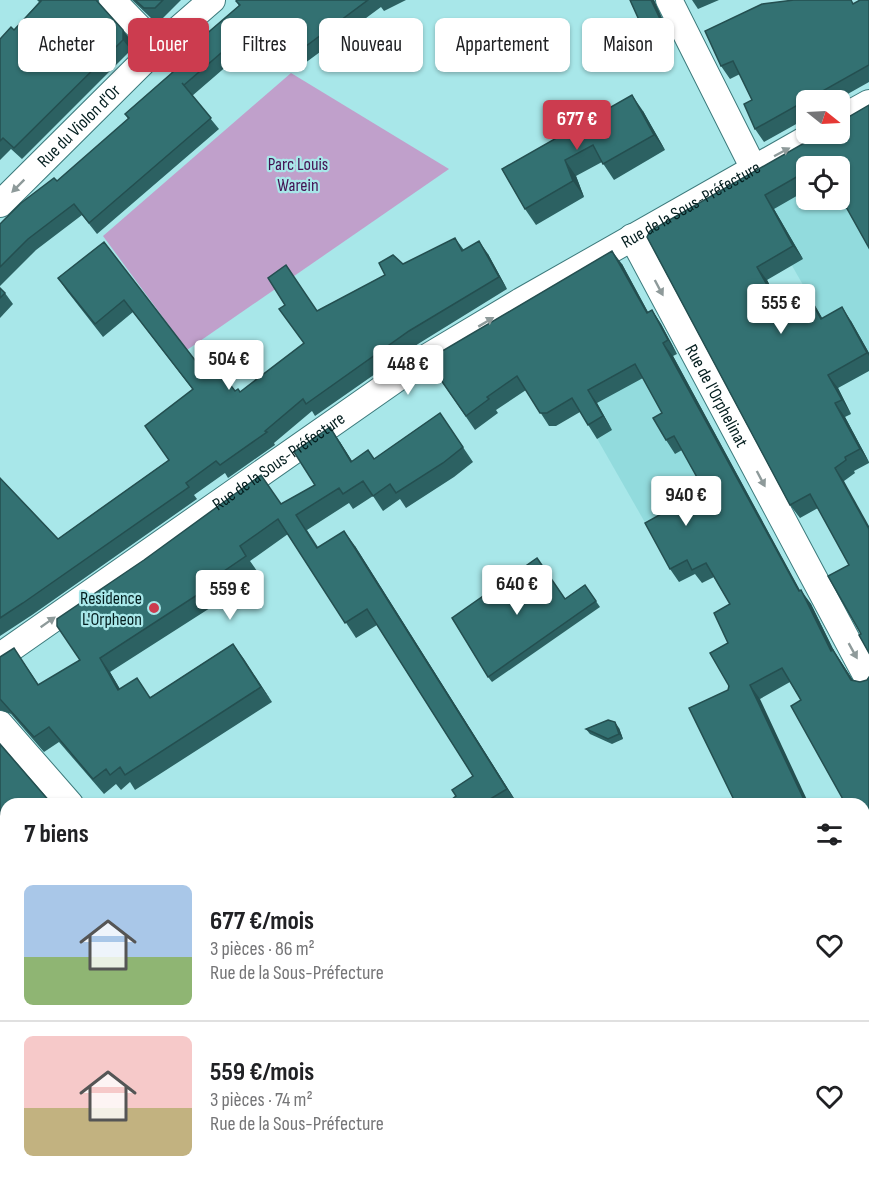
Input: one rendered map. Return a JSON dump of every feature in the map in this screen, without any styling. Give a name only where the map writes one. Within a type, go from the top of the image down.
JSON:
[{"type":"street","points":[[112,0],[130,18]]},
{"type":"street","name":"Rue du Violon d'Or","points":[[191,18],[212,0]]},
{"type":"street","points":[[669,0],[753,167]]},
{"type":"street","name":"Rue du Violon d'Or","points":[[0,204],[133,72]]},
{"type":"street","points":[[850,113],[869,103]]},
{"type":"street","name":"Rue de la Sous-Préfecture","points":[[0,656],[429,356],[796,144]]},
{"type":"street","name":"Rue de l'Orphelinat","points":[[632,237],[869,681]]},
{"type":"street","points":[[0,724],[65,798]]},
{"type":"shaded area","points":[[869,123],[869,371],[838,388],[851,414],[840,419],[823,320],[750,192],[796,165],[796,210],[850,210],[850,156],[812,156],[833,144],[850,144],[850,134]]},
{"type":"shaded area","points":[[665,342],[769,534],[679,582],[579,407]]},
{"type":"green space","name":"Parc Louis Warein","points":[[291,73],[449,169],[187,350],[103,236]]},
{"type":"building","points":[[96,0],[112,18],[25,18],[41,1]]},
{"type":"building","points":[[135,0],[163,0],[155,8],[144,8]]},
{"type":"building","points":[[368,0],[344,18],[319,18],[319,36],[307,45],[307,18],[225,18],[240,5],[236,1]]},
{"type":"building","points":[[630,0],[651,0],[660,18],[638,18]]},
{"type":"building","points":[[794,0],[851,0],[853,4],[860,0],[869,0],[869,65],[824,90],[796,90],[796,106],[755,129],[744,104],[752,100],[733,61],[721,66],[705,31],[762,4]]},
{"type":"building","points":[[221,21],[221,53],[209,63],[209,32]]},
{"type":"building","points":[[116,22],[123,30],[123,40],[116,47]]},
{"type":"building","points":[[18,26],[18,72],[91,72],[14,148],[3,138],[0,141],[0,39],[11,27],[14,30]]},
{"type":"building","points":[[173,72],[199,72],[184,85],[182,83],[211,118],[89,223],[74,204],[28,239],[0,267],[0,224],[21,203],[54,178],[57,181],[129,118],[125,114]]},
{"type":"building","points":[[632,95],[654,135],[603,164],[593,145],[565,160],[573,181],[525,209],[502,169]]},
{"type":"building","points":[[869,105],[869,248],[848,210],[850,210],[850,156],[796,156],[796,177],[765,195],[793,246],[757,267],[777,303],[804,289],[821,319],[842,307],[867,353],[828,375],[842,400],[835,403],[860,449],[845,457],[846,460],[835,468],[869,529],[869,653],[859,635],[861,634],[828,576],[849,565],[810,494],[790,505],[647,237],[650,231],[802,144],[850,144],[850,116]]},
{"type":"building","points":[[455,238],[462,251],[479,241],[499,277],[409,331],[306,404],[303,399],[265,431],[267,432],[220,465],[216,461],[186,483],[189,487],[0,618],[0,478],[58,539],[169,460],[145,426],[193,389],[124,300],[95,324],[58,278],[104,242],[201,368],[212,361],[235,391],[238,389],[240,392],[304,343],[279,309],[285,305],[268,278],[286,265],[317,311],[385,275],[379,263],[393,255],[403,264]]},
{"type":"building","points":[[612,251],[647,313],[652,310],[668,340],[663,343],[795,584],[799,591],[801,590],[831,651],[833,650],[851,680],[860,682],[869,677],[869,798],[842,798],[791,706],[801,700],[782,668],[750,685],[803,798],[733,798],[689,708],[728,690],[729,686],[710,653],[728,643],[714,613],[730,604],[706,563],[692,570],[687,560],[670,569],[645,523],[704,490],[674,436],[666,440],[653,418],[662,413],[635,364],[588,390],[603,416],[588,425],[572,398],[547,413],[540,413],[517,376],[487,397],[489,399],[466,416],[427,360]]},
{"type":"building","points":[[0,288],[5,293],[0,298]]},
{"type":"building","points":[[440,413],[463,447],[443,463],[396,493],[390,484],[373,496],[363,481],[343,494],[339,488],[296,515],[317,548],[344,531],[507,789],[492,798],[454,798],[456,796],[452,790],[473,776],[367,609],[345,623],[278,519],[240,546],[246,556],[208,582],[211,586],[100,658],[118,690],[137,678],[150,698],[233,644],[261,687],[125,775],[120,767],[110,775],[106,769],[93,779],[49,727],[34,737],[0,699],[0,657],[14,648],[38,685],[80,660],[57,626],[57,619],[144,560],[261,475],[281,504],[315,485],[294,452],[330,427],[351,462],[368,450],[374,459]]},
{"type":"building","points":[[537,558],[565,599],[585,585],[596,601],[488,677],[452,618]]},
{"type":"building","points":[[608,720],[615,722],[619,734],[608,739],[586,729]]},
{"type":"building","points":[[0,744],[47,798],[0,798]]},
{"type":"place","name":"Residence L'Orpheon","points":[[154,608]]}]
